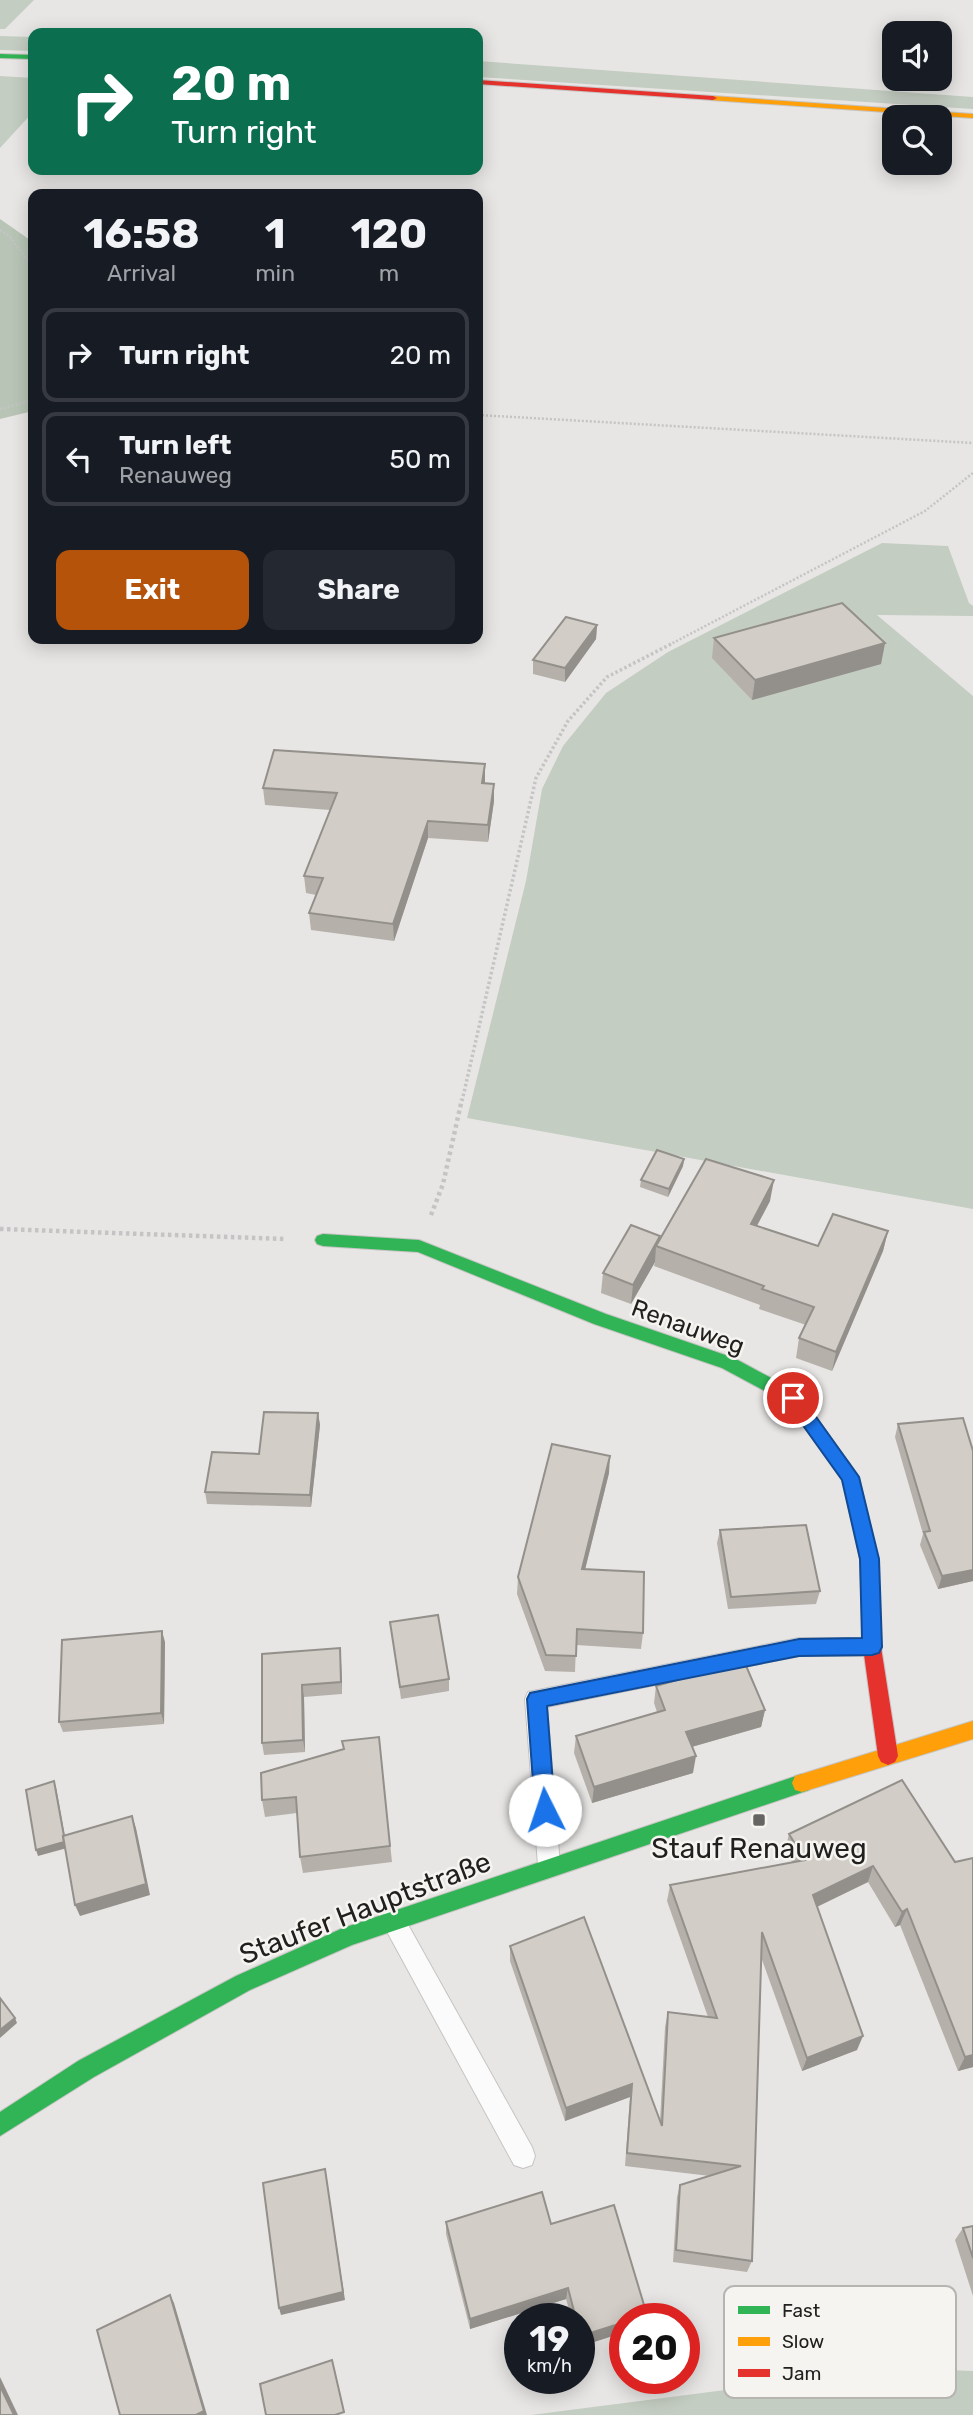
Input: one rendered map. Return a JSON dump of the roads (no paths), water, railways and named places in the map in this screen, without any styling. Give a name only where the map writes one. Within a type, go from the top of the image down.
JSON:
[{"type":"street","points":[[0,56],[28,57]]},
{"type":"street","points":[[483,82],[973,116]]},
{"type":"street","name":"Renauweg","points":[[323,1240],[419,1246],[600,1319],[728,1363],[793,1398],[850,1477],[869,1559],[872,1647],[888,1756]]},
{"type":"street","name":"Staufer Hauptstraße","points":[[0,2125],[86,2069],[293,1958],[549,1866],[973,1731]]},
{"type":"lane","points":[[549,1866],[536,1699],[799,1647],[872,1647]]},
{"type":"lane","points":[[393,1920],[523,2156]]},
{"type":"place","name":"Stauf Renauweg","points":[[759,1820]]}]
